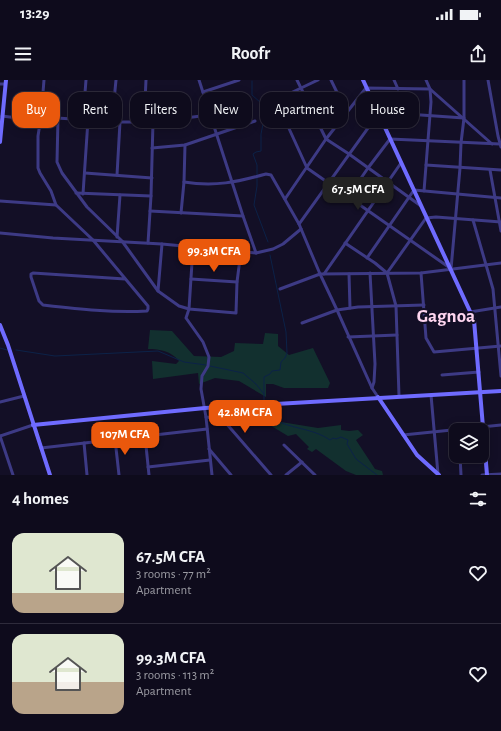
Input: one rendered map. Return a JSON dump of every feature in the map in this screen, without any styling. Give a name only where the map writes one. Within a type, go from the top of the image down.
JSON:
[{"type":"street","points":[[43,92],[44,80]]},
{"type":"street","points":[[85,92],[86,80]]},
{"type":"street","points":[[115,92],[116,80]]},
{"type":"street","points":[[145,92],[146,80]]},
{"type":"street","points":[[199,80],[203,92],[239,80]]},
{"type":"street","points":[[297,80],[326,139],[421,207]]},
{"type":"street","points":[[318,80],[278,98],[277,102],[307,168],[389,227],[451,269]]},
{"type":"street","points":[[331,80],[336,92]]},
{"type":"street","points":[[362,80],[368,92]]},
{"type":"street","points":[[394,80],[398,89]]},
{"type":"street","points":[[424,191],[431,102],[430,89],[427,80]]},
{"type":"street","points":[[451,269],[464,118],[464,80]]},
{"type":"street","points":[[390,139],[492,144],[500,146],[488,80]]},
{"type":"street","points":[[0,84],[5,82],[0,142]]},
{"type":"street","points":[[348,110],[366,88]]},
{"type":"street","points":[[366,88],[430,89],[492,144]]},
{"type":"street","points":[[419,115],[464,118]]},
{"type":"street","points":[[2,116],[12,117]]},
{"type":"street","points":[[152,148],[185,145],[255,121]]},
{"type":"street","points":[[39,128],[38,168],[51,191],[56,205],[93,240],[148,306],[148,309],[147,311],[126,312],[101,311],[43,305],[39,301],[31,274],[36,273],[124,279]]},
{"type":"street","points":[[58,128],[57,154],[59,168],[76,193],[100,221],[122,241],[158,292],[179,306],[189,309],[236,313],[237,282],[241,251]]},
{"type":"street","points":[[84,194],[88,128]]},
{"type":"street","points":[[117,175],[120,128]]},
{"type":"street","points":[[148,244],[152,178],[153,128]]},
{"type":"street","points":[[214,128],[256,253]]},
{"type":"street","points":[[285,199],[334,128]]},
{"type":"street","points":[[299,224],[367,128]]},
{"type":"street","points":[[385,128],[474,320],[483,423]]},
{"type":"street","points":[[348,197],[390,139]]},
{"type":"street","points":[[180,213],[184,182],[185,145]]},
{"type":"street","points":[[324,274],[401,163]]},
{"type":"street","points":[[426,165],[501,170]]},
{"type":"street","points":[[490,170],[501,231]]},
{"type":"street","points":[[85,172],[152,178]]},
{"type":"street","points":[[184,182],[207,185],[232,182],[266,174],[271,175],[299,224],[372,388],[417,455],[438,475]]},
{"type":"street","points":[[414,190],[501,198]]},
{"type":"street","points":[[366,258],[414,190]]},
{"type":"street","points":[[76,193],[151,196]]},
{"type":"street","points":[[117,237],[120,195]]},
{"type":"street","points":[[0,202],[56,205]]},
{"type":"street","points":[[150,211],[243,216]]},
{"type":"street","points":[[387,273],[426,218],[436,217],[500,222]]},
{"type":"street","points":[[474,220],[493,289],[500,347],[501,376]]},
{"type":"street","points":[[0,233],[53,238],[193,246],[256,253],[278,246],[301,229]]},
{"type":"street","points":[[345,243],[387,273],[396,306],[399,396]]},
{"type":"street","points":[[158,292],[162,244]]},
{"type":"street","points":[[193,246],[189,309],[186,315],[187,321],[203,342],[209,357],[208,366],[202,376],[201,385],[212,475]]},
{"type":"street","points":[[280,289],[320,274],[421,273],[501,262]]},
{"type":"street","points":[[370,273],[374,382],[372,388]]},
{"type":"street","points":[[421,273],[426,338],[434,352],[500,347]]},
{"type":"street","points":[[349,274],[350,308]]},
{"type":"street","points":[[191,279],[237,282]]},
{"type":"street","points":[[302,323],[337,310],[350,308],[424,305]]},
{"type":"street","points":[[470,312],[501,307]]},
{"type":"street","points":[[0,325],[50,475]]},
{"type":"street","points":[[348,337],[397,335]]},
{"type":"street","points":[[442,375],[479,372]]},
{"type":"street","points":[[13,475],[0,436],[33,425],[205,408],[501,391]]},
{"type":"street","points":[[431,395],[438,475]]},
{"type":"street","points":[[0,402],[24,396]]},
{"type":"street","points":[[206,417],[219,419],[225,422],[271,475]]},
{"type":"street","points":[[489,426],[501,425]]},
{"type":"street","points":[[41,448],[207,428]]},
{"type":"street","points":[[403,435],[449,430]]},
{"type":"street","points":[[145,436],[149,475]]},
{"type":"street","points":[[115,440],[119,475]]},
{"type":"street","points":[[84,443],[87,475]]},
{"type":"street","points":[[284,445],[316,475]]},
{"type":"street","points":[[209,449],[231,475]]},
{"type":"street","points":[[148,467],[210,460]]},
{"type":"street","points":[[286,475],[302,462]]},
{"type":"street","points":[[460,463],[461,475]]},
{"type":"street","points":[[486,463],[487,475]]},
{"type":"street","points":[[482,475],[501,474]]},
{"type":"green space","points":[[150,330],[172,331],[194,356],[221,357],[234,351],[235,343],[263,344],[265,333],[278,334],[278,346],[289,355],[313,348],[330,383],[328,388],[284,388],[273,384],[266,384],[266,397],[239,381],[215,378],[199,384],[198,373],[153,379],[152,361],[176,364],[179,361],[165,351],[148,349]]},
{"type":"green space","points":[[270,406],[280,415],[281,422],[318,428],[341,425],[341,430],[358,430],[363,435],[356,440],[375,469],[382,471],[383,475],[356,475],[346,471],[316,449],[312,452],[307,449],[309,447],[296,434],[288,436],[263,421],[254,412]]},
{"type":"waterway","points":[[252,81],[252,95],[261,103],[264,119],[261,134],[261,151],[253,154],[257,165],[257,186],[254,205],[268,242]]},
{"type":"waterway","points":[[264,401],[264,377],[272,371],[280,370],[281,362],[287,353],[286,332],[270,255]]},
{"type":"waterway","points":[[0,348],[7,350]]},
{"type":"waterway","points":[[16,350],[55,356],[158,351],[184,362],[206,365]]},
{"type":"waterway","points":[[210,366],[243,373],[256,384],[264,394]]},
{"type":"waterway","points":[[265,409],[268,416],[282,423],[313,432],[330,440],[341,437],[348,440],[347,444],[356,459],[377,475]]},
{"type":"district","name":"Gagnoa","points":[[446,316]]}]
